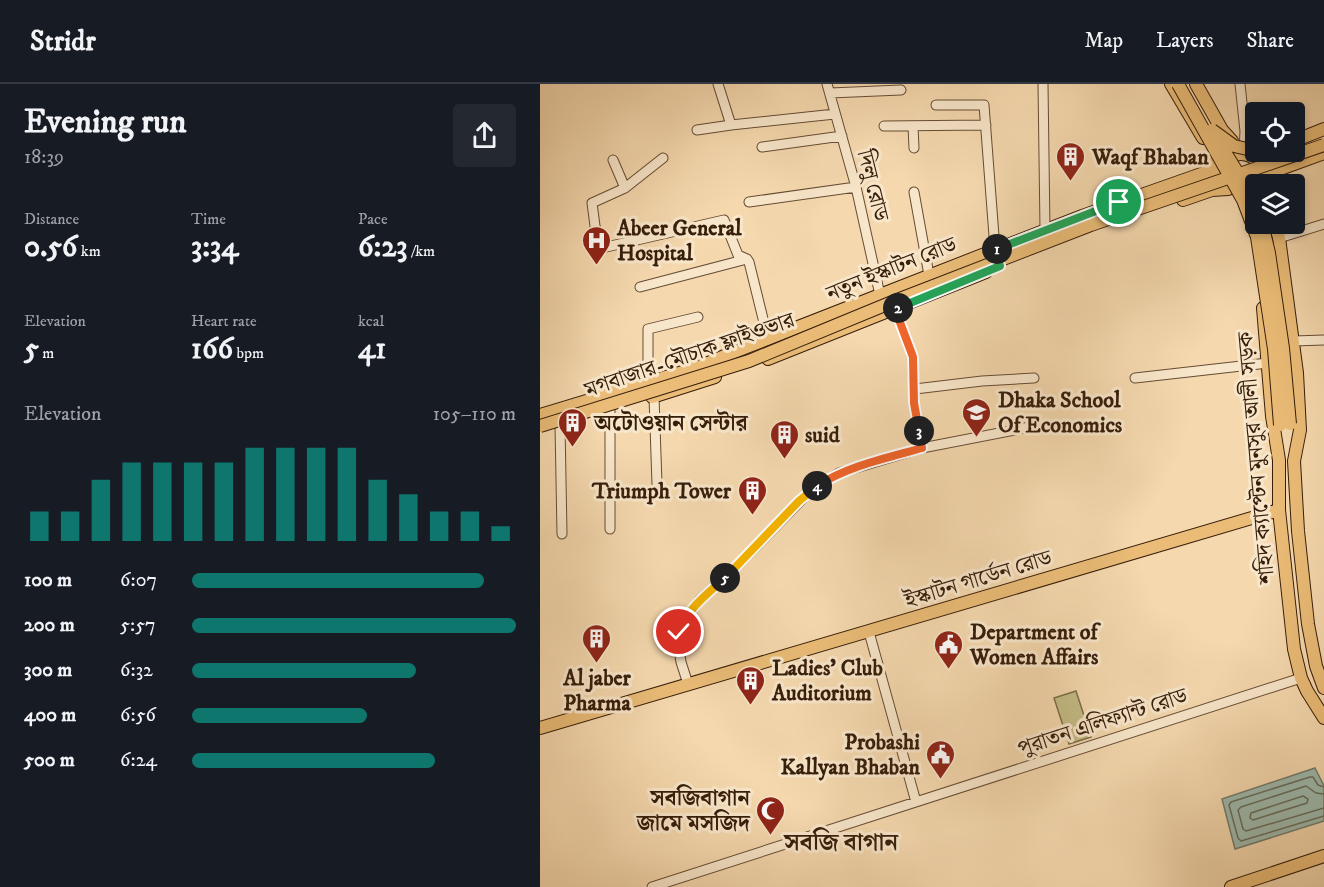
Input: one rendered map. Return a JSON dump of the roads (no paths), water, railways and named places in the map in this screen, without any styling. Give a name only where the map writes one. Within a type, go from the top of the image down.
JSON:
[{"type":"main road","points":[[1171,84],[1189,118],[1221,167],[1221,179],[1231,191],[1245,193]]},
{"type":"main road","points":[[1178,84],[1243,200],[1257,237],[1285,424],[1294,461]]},
{"type":"main road","points":[[1187,84],[1245,185]]},
{"type":"main road","points":[[1196,84],[1222,130],[1245,150]]},
{"type":"main road","points":[[1305,135],[1324,128]]},
{"type":"main road","points":[[1212,130],[1245,151]]},
{"type":"main road","points":[[1305,142],[1324,135]]},
{"type":"main road","name":"মগবাজার-মৌচাক ফ্লাইওভার","points":[[540,426],[749,361],[897,300],[1091,225],[1324,145]]},
{"type":"main road","points":[[1221,167],[1232,155],[1245,153]]},
{"type":"main road","points":[[1278,174],[1324,153]]},
{"type":"main road","points":[[1207,172],[1212,165],[1213,154]]},
{"type":"main road","points":[[699,367],[739,357],[780,342],[1085,219],[1250,162]]},
{"type":"main road","name":"নতুন ইস্কাটন রোড","points":[[540,415],[699,367],[995,249],[1221,167]]},
{"type":"main road","name":"নতুন ইস্কাটন রোড","points":[[540,431],[674,391],[775,357],[1000,266],[1129,217],[1206,192],[1231,191]]},
{"type":"main road","name":"শহিদ ক্যাপ্টেন মুনসুর আলী সড়ক","points":[[1231,191],[1243,210],[1253,244],[1263,307],[1279,460],[1280,510],[1294,649],[1307,692],[1324,718]]},
{"type":"main road","points":[[1264,234],[1283,348],[1285,424],[1279,460]]},
{"type":"main road","name":"শহিদ ক্যাপ্টেন মুনসুর আলী সড়ক","points":[[1278,234],[1294,341],[1300,416],[1299,442],[1294,461],[1303,586],[1316,666],[1323,685]]},
{"type":"main road","points":[[1253,244],[1279,238]]},
{"type":"main road","points":[[995,249],[1000,266]]},
{"type":"main road","points":[[670,376],[674,391]]},
{"type":"main road","name":"ইস্কাটন গার্ডেন রোড","points":[[540,728],[1280,510]]},
{"type":"main road","points":[[1231,887],[1324,856]]},
{"type":"street","points":[[718,84],[731,124]]},
{"type":"street","points":[[1043,84],[1045,230]]},
{"type":"street","points":[[1240,84],[1245,131]]},
{"type":"street","points":[[828,88],[901,90]]},
{"type":"street","name":"দিলু রোড","points":[[828,88],[856,188],[880,295]]},
{"type":"street","points":[[936,105],[982,104],[985,108],[995,249]]},
{"type":"street","points":[[697,130],[731,124],[835,114]]},
{"type":"street","points":[[885,126],[986,125]]},
{"type":"street","points":[[914,126],[914,148]]},
{"type":"street","points":[[762,147],[842,136]]},
{"type":"street","points":[[663,158],[625,188],[592,203],[594,226],[602,248],[720,219],[724,220],[738,255],[747,259]]},
{"type":"street","points":[[613,160],[625,188]]},
{"type":"street","points":[[749,202],[856,188]]},
{"type":"street","points":[[914,192],[929,275]]},
{"type":"street","points":[[1279,238],[1324,224]]},
{"type":"street","points":[[640,287],[747,259]]},
{"type":"street","points":[[747,259],[768,339]]},
{"type":"street","points":[[895,309],[913,357],[914,403],[922,448]]},
{"type":"street","points":[[648,383],[648,329],[698,316]]},
{"type":"street","points":[[1294,341],[1324,340]]},
{"type":"street","points":[[1135,378],[1268,363]]},
{"type":"street","points":[[915,389],[1034,378]]},
{"type":"street","points":[[654,397],[657,484]]},
{"type":"street","points":[[610,410],[610,529]]},
{"type":"street","points":[[560,425],[562,534]]},
{"type":"street","points":[[688,684],[678,644],[682,623],[700,600],[737,566],[812,489],[839,473],[922,448],[1035,426]]},
{"type":"street","points":[[869,632],[916,802]]},
{"type":"street","name":"পুরাতন এলিফ্যান্ট রোড","points":[[652,887],[1301,678]]},
{"type":"water","points":[[1315,768],[1324,786],[1324,821],[1235,849],[1222,799]]},
{"type":"place","name":"Waqf Bhaban","points":[[1071,182]]},
{"type":"place","name":"Abeer General Hospital","points":[[596,266]]},
{"type":"place","name":"Dhaka School Of Economics","points":[[977,438]]},
{"type":"place","name":"অটোওয়ান সেন্টার","points":[[573,448]]},
{"type":"place","name":"suid","points":[[784,460]]},
{"type":"place","name":"Triumph Tower","points":[[752,516]]},
{"type":"place","name":"Al jaber Pharma","points":[[597,664]]},
{"type":"place","name":"Department of Women Affairs","points":[[949,670]]},
{"type":"place","name":"Ladies' Club Auditorium","points":[[751,706]]},
{"type":"place","name":"Probashi Kallyan Bhaban","points":[[941,780]]},
{"type":"place","name":"সবজিবাগান জামে মসজিদ","points":[[771,836]]},
{"type":"district","name":"সবজি বাগান","points":[[841,842]]}]
